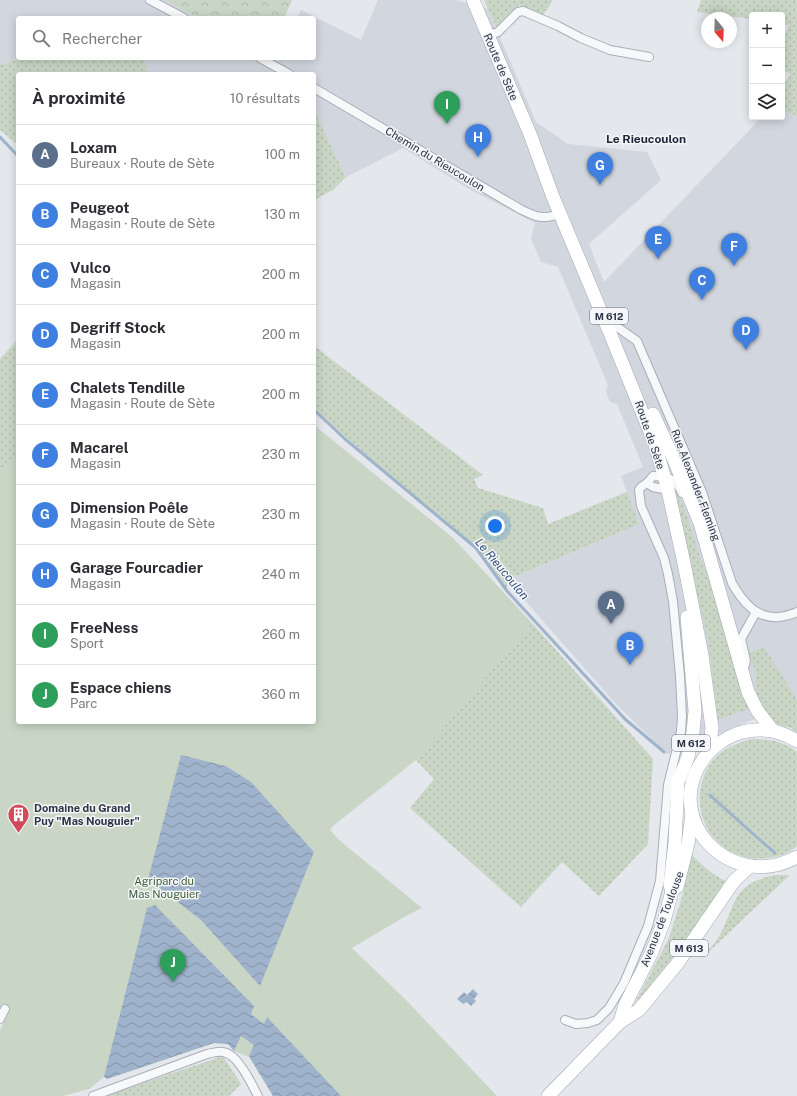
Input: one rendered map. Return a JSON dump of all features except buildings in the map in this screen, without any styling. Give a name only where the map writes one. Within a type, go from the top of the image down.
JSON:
[{"type":"main road","name":"Route de Sète","points":[[473,0],[530,134],[548,170],[613,324],[690,497],[700,523],[748,692],[754,704],[773,731]]},
{"type":"main road","name":"Route de Sète","points":[[530,134],[559,214],[651,431],[668,490],[691,595],[702,655],[712,728],[709,752]]},
{"type":"main road","name":"M 612","points":[[672,891],[670,885],[675,842],[678,782],[688,757],[695,711],[686,605],[691,595]]},
{"type":"main road","points":[[797,741],[786,735],[773,731],[758,730],[743,732],[724,740],[709,752],[697,770],[691,790],[692,812],[696,823],[708,844],[727,859],[750,866],[762,867],[775,866],[797,857]]},
{"type":"main road","name":"Avenue de Toulouse","points":[[620,1022],[625,1004],[651,954],[664,921],[672,891],[677,887],[686,852],[692,812]]},
{"type":"main road","name":"Avenue de Toulouse","points":[[548,1096],[620,1022],[639,1010],[677,964],[734,881],[750,866]]},
{"type":"street","points":[[150,0],[180,16]]},
{"type":"street","points":[[488,36],[498,32],[518,12],[523,11],[610,50],[649,58]]},
{"type":"street","points":[[264,60],[285,72]]},
{"type":"street","name":"Chemin du Rieucoulon","points":[[316,89],[520,209],[543,218],[549,218],[559,214]]},
{"type":"street","name":"Rue Alexander Fleming","points":[[613,324],[637,341],[702,492],[732,582],[738,595],[747,605],[756,612],[765,616],[785,616],[797,612]]},
{"type":"street","points":[[565,1020],[576,1024],[588,1023],[597,1020],[609,1008],[624,983],[648,926],[660,881],[668,785],[681,732],[682,716],[680,676],[668,574],[664,558],[641,506],[639,490],[641,486],[647,483],[653,476],[664,476],[674,481],[682,494],[690,497]]},
{"type":"street","points":[[647,483],[653,487],[668,490]]},
{"type":"street","points":[[743,672],[746,661],[741,639],[756,612]]},
{"type":"street","points":[[0,1019],[5,1009]]},
{"type":"street","points":[[93,1096],[207,1054],[219,1052],[224,1052],[233,1056],[258,1096]]},
{"type":"shaded area","points":[[0,0],[166,0],[194,16],[16,16],[16,59],[0,65]]},
{"type":"shaded area","points":[[378,0],[456,0],[488,9],[536,122],[568,144],[647,152],[661,180],[589,244],[604,282],[759,120],[785,120],[785,111],[797,116],[797,707],[793,704],[667,754],[616,704],[507,580],[639,524],[621,476],[643,467],[617,404],[610,402],[606,392],[608,385],[558,267],[541,262],[531,239],[535,223],[469,189],[403,148],[346,177],[316,114],[316,72],[148,72],[144,60],[274,60],[278,62],[279,60],[316,60],[316,18],[361,40]]},
{"type":"shaded area","points":[[301,10],[313,16],[298,16]]},
{"type":"green space","points":[[166,0],[292,0],[285,16],[194,16]]},
{"type":"green space","points":[[484,0],[553,0],[543,15],[519,5],[497,29]]},
{"type":"green space","points":[[701,0],[797,0],[797,116],[785,111],[785,83],[790,74],[785,71],[785,36],[789,25],[785,24],[785,12],[749,12],[749,19],[737,17],[737,12],[697,12]]},
{"type":"green space","points":[[16,59],[144,60],[148,72],[16,72],[16,143],[0,130],[0,65]]},
{"type":"green space","points":[[316,114],[346,177],[333,190],[316,199]]},
{"type":"green space","points":[[16,341],[16,460],[0,472],[0,359]]},
{"type":"green space","points":[[316,348],[483,475],[474,479],[478,488],[543,508],[548,524],[627,492],[639,524],[507,580],[507,591],[476,548],[316,412]]},
{"type":"green space","name":"Agriparc du Mas Nouguier","points":[[316,427],[452,537],[532,623],[416,760],[333,826],[330,830],[339,840],[422,908],[352,948],[406,1000],[497,1096],[273,1096],[249,1057],[234,1051],[228,1044],[214,1043],[107,1079],[104,1077],[89,1089],[63,1096],[0,1096],[0,1030],[9,1012],[0,1007],[0,472],[16,460],[16,724],[316,724]]},
{"type":"green space","points":[[673,491],[678,494],[684,507],[701,559],[714,590],[750,708],[718,720],[708,640]]},
{"type":"green space","points":[[532,623],[653,759],[648,844],[599,896],[562,862],[521,907],[410,808],[434,779],[416,760]]},
{"type":"green space","points":[[764,647],[797,700],[797,732],[791,728],[776,724],[757,700],[756,674],[749,653]]},
{"type":"green space","points":[[750,739],[775,741],[786,745],[797,752],[797,846],[783,855],[775,857],[748,858],[731,852],[717,841],[707,828],[701,812],[700,794],[704,777],[713,760],[725,750]]},
{"type":"green space","points":[[692,855],[712,873],[726,881],[672,959],[635,1003],[669,938],[682,897]]},
{"type":"green space","points":[[775,875],[790,875],[701,959],[718,938],[742,890],[760,879]]},
{"type":"green space","points":[[223,1056],[241,1084],[229,1096],[105,1096]]},
{"type":"water","points":[[181,755],[226,766],[251,782],[314,852],[260,986],[201,920],[148,879]]},
{"type":"water","points":[[155,905],[254,1006],[251,1014],[264,1024],[267,1017],[341,1096],[273,1096],[249,1056],[254,1045],[241,1036],[234,1051],[228,1044],[214,1043],[107,1079],[104,1077],[147,908]]},
{"type":"water","points":[[473,989],[478,994],[474,999],[476,1001],[471,1006],[467,1002],[463,1004],[457,999],[464,992],[467,995]]},
{"type":"waterway","name":"Le Rieucoulon","points":[[0,137],[16,154]]},
{"type":"waterway","name":"Le Rieucoulon","points":[[316,412],[345,439],[476,548],[507,591],[625,719],[664,752]]},
{"type":"waterway","name":"Le Rieucoulon","points":[[710,795],[775,853]]},
{"type":"place","name":"FreeNess","points":[[447,124]]},
{"type":"place","name":"Garage Fourcadier","points":[[478,157]]},
{"type":"place","name":"Dimension Poêle","points":[[600,185]]},
{"type":"place","name":"Chalets Tendille","points":[[658,259]]},
{"type":"place","name":"Macarel","points":[[734,266]]},
{"type":"place","name":"Vulco","points":[[702,300]]},
{"type":"place","name":"Degriff Stock","points":[[746,350]]},
{"type":"place","name":"Loxam","points":[[611,624]]},
{"type":"place","name":"Peugeot","points":[[630,665]]},
{"type":"place","name":"Domaine du Grand Puy \"Mas Nouguier\"","points":[[19,834]]},
{"type":"place","name":"Espace chiens","points":[[173,982]]},
{"type":"district","name":"Le Rieucoulon","points":[[646,139]]}]
